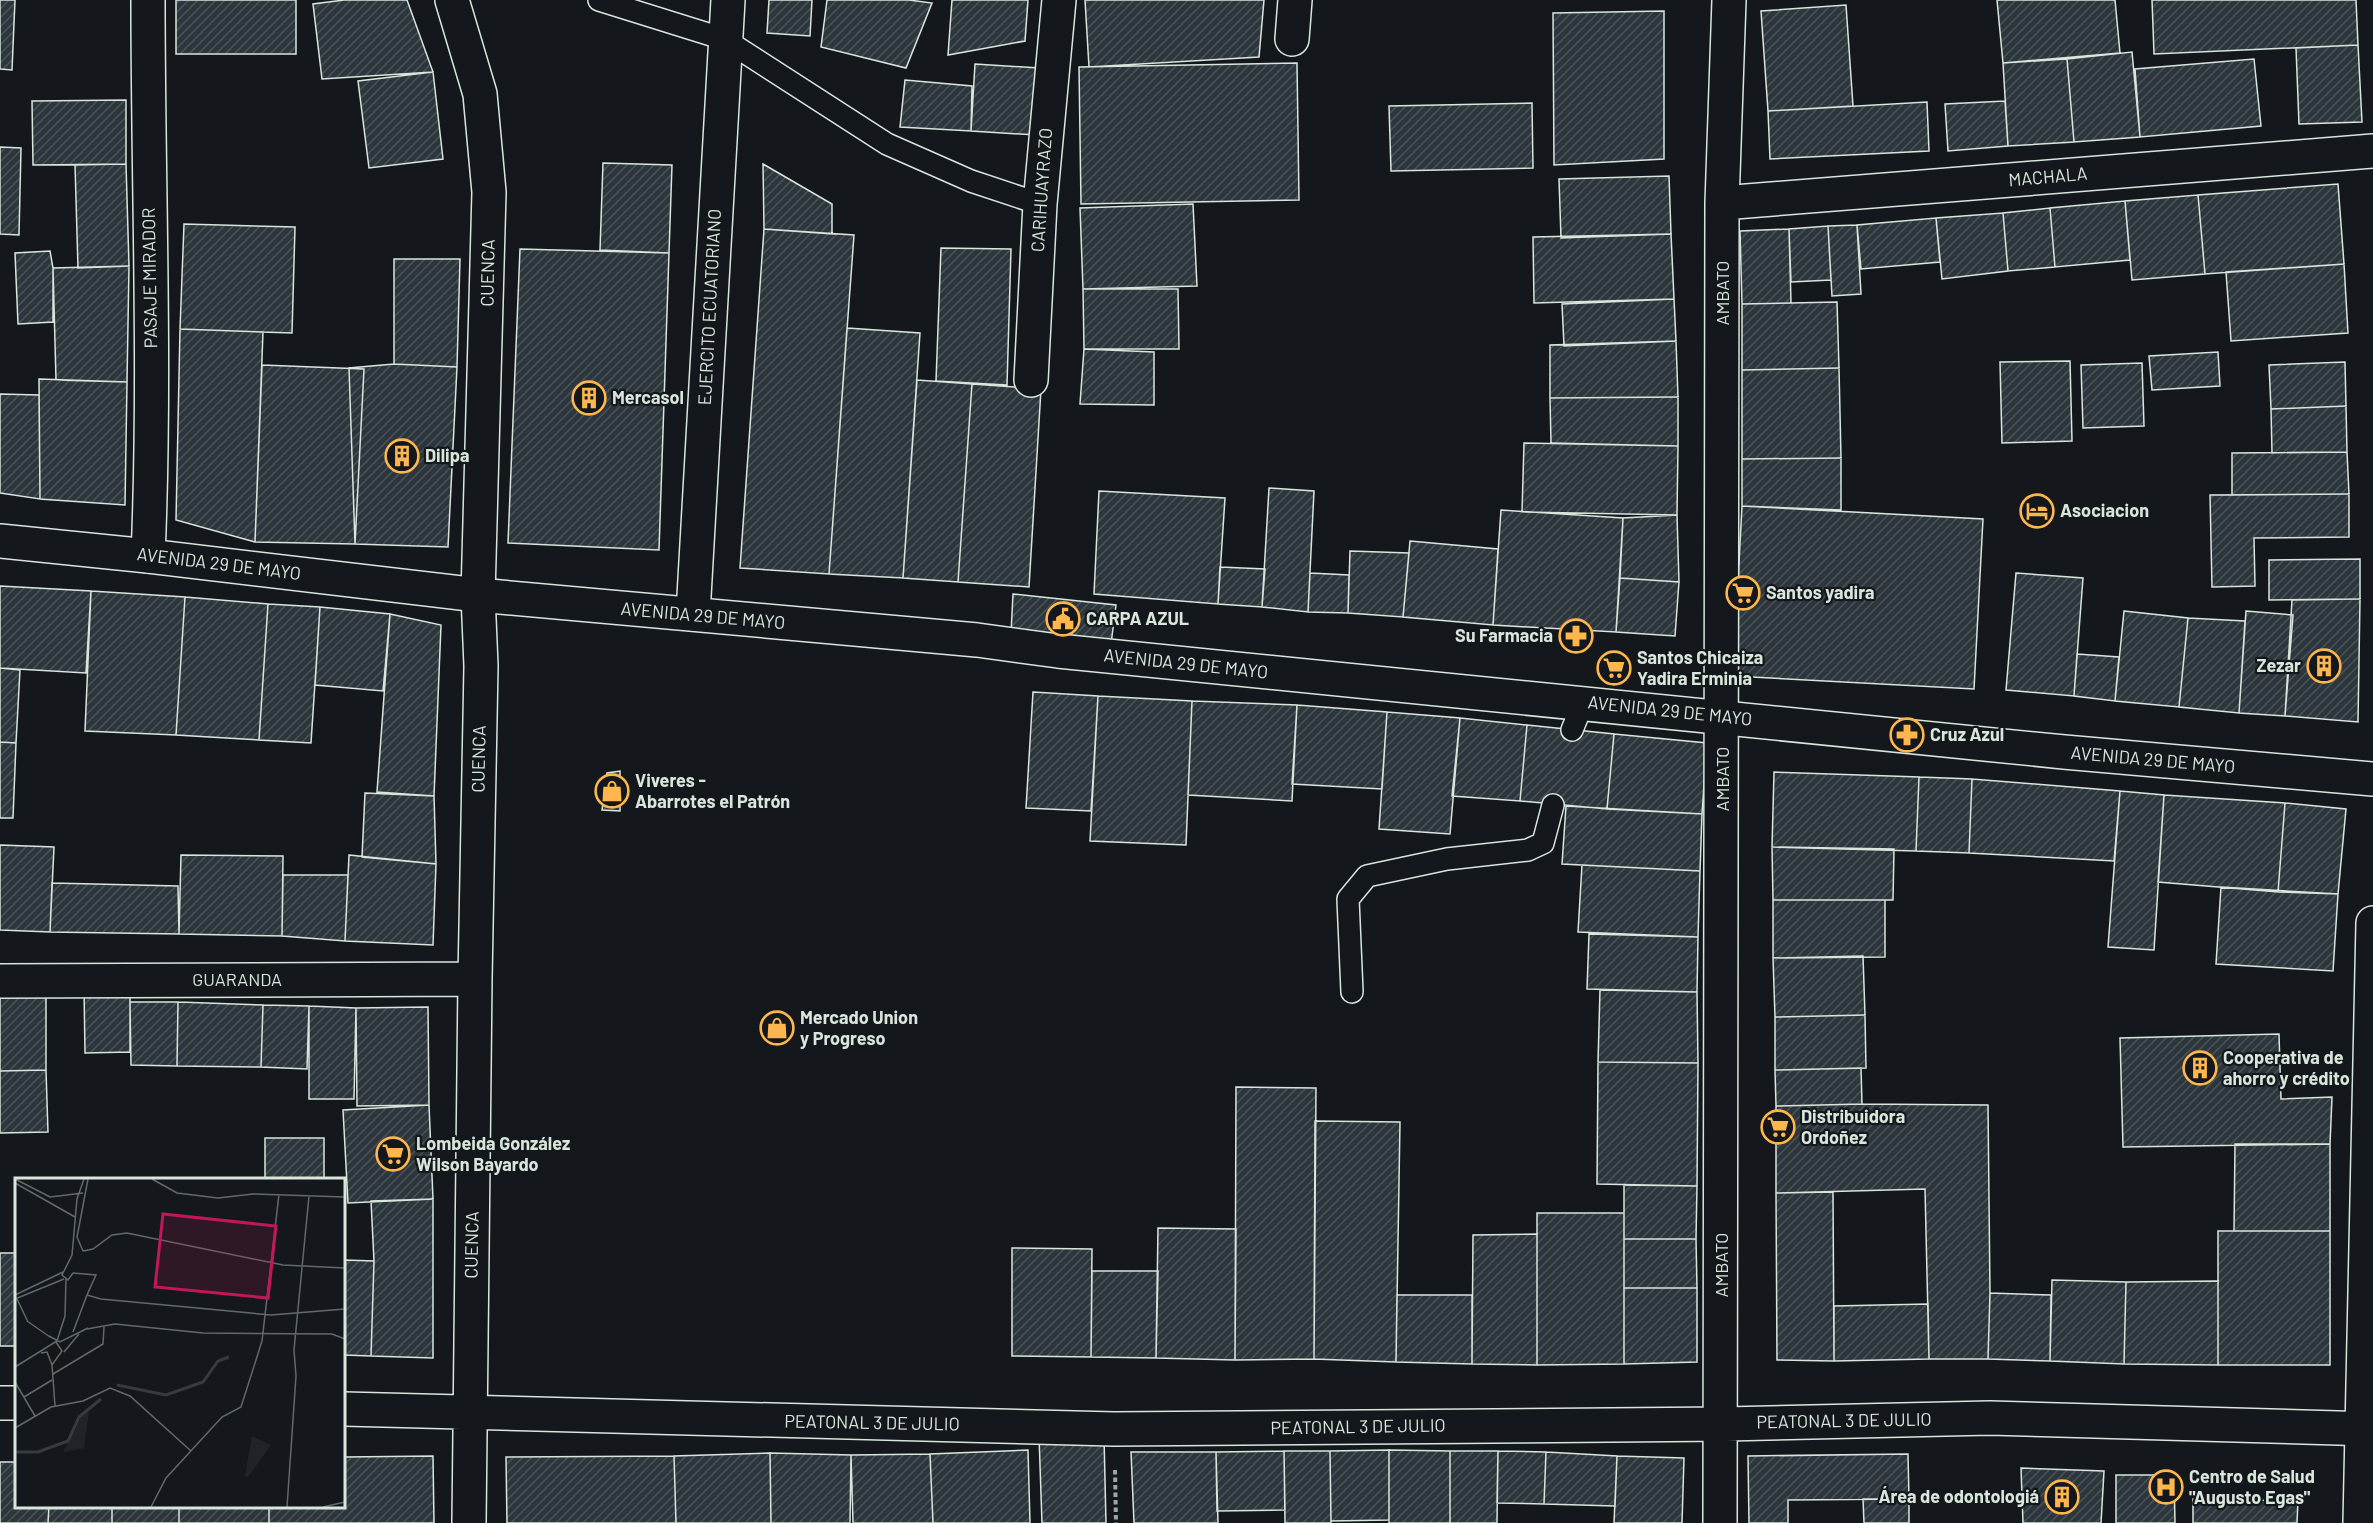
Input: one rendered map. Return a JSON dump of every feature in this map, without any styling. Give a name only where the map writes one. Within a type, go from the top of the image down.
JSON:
[{"type":"street","name":"PASAJE MIRADOR","points":[[148,0],[148,189],[153,433],[148,556]]},
{"type":"street","name":"CUENCA","points":[[452,0],[480,94],[489,192],[478,595],[481,666],[469,1523]]},
{"type":"street","name":"EJERCITO ECUATORIANO","points":[[693,614],[728,0]]},
{"type":"street","name":"CARIHUAYRAZO","points":[[1031,380],[1040,204],[1059,0]]},
{"type":"street","points":[[1292,39],[1294,0]]},
{"type":"street","name":"AMBATO","points":[[1720,1523],[1722,1424],[1722,203],[1729,0]]},
{"type":"street","name":"MACHALA","points":[[1722,203],[2373,151]]},
{"type":"street","name":"AVENIDA 29 DE MAYO","points":[[0,541],[478,595],[977,640],[1578,716],[1723,717],[2064,752],[2373,779]]},
{"type":"street","points":[[2360,1523],[2367,1429],[2373,923]]},
{"type":"street","name":"GUARANDA","points":[[0,981],[475,979]]},
{"type":"street","name":"PEATONAL 3 DE JULIO","points":[[345,1409],[1114,1429],[1722,1424],[1990,1418],[2367,1429]]},
{"type":"lane","points":[[599,0],[724,39],[887,144],[971,182],[1040,204]]},
{"type":"lane","points":[[1352,992],[1348,899],[1367,876],[1447,859],[1528,850],[1543,843],[1553,806]]},
{"type":"path","points":[[1114,1429],[1116,1523]]},
{"type":"building","points":[[0,0],[15,0],[12,70],[0,69]]},
{"type":"building","points":[[176,0],[296,0],[296,54],[176,54]]},
{"type":"building","points":[[344,0],[407,0],[433,72],[322,79],[313,4]]},
{"type":"building","points":[[769,0],[812,0],[810,36],[767,33]]},
{"type":"building","points":[[827,0],[909,0],[932,3],[906,68],[821,47]]},
{"type":"building","points":[[952,0],[1028,0],[1025,41],[948,55]]},
{"type":"building","points":[[1085,0],[1264,0],[1259,57],[1089,67]]},
{"type":"building","points":[[1997,0],[2115,0],[2120,53],[2003,63]]},
{"type":"building","points":[[2152,0],[2356,0],[2358,45],[2154,54]]},
{"type":"building","points":[[1846,5],[1853,106],[1768,111],[1761,11]]},
{"type":"building","points":[[1664,11],[1664,159],[1554,165],[1553,13]]},
{"type":"building","points":[[2358,45],[2362,122],[2299,124],[2296,48]]},
{"type":"building","points":[[2132,52],[2140,137],[2074,142],[2067,59]]},
{"type":"building","points":[[2067,59],[2074,142],[2008,146],[2003,63]]},
{"type":"building","points":[[2254,59],[2261,126],[2140,137],[2135,69]]},
{"type":"building","points":[[1297,63],[1299,200],[1081,204],[1079,67]]},
{"type":"building","points":[[975,64],[1039,68],[1036,135],[971,131]]},
{"type":"building","points":[[433,72],[443,159],[369,168],[358,81]]},
{"type":"building","points":[[905,80],[972,86],[971,131],[900,127]]},
{"type":"building","points":[[126,100],[126,164],[33,165],[32,101]]},
{"type":"building","points":[[2005,101],[2008,146],[1948,151],[1945,104]]},
{"type":"building","points":[[1927,102],[1929,151],[1770,159],[1768,111]]},
{"type":"building","points":[[1532,103],[1533,168],[1391,171],[1389,106]]},
{"type":"building","points":[[0,147],[21,148],[19,235],[0,234]]},
{"type":"building","points":[[603,163],[672,165],[669,253],[600,250]]},
{"type":"building","points":[[126,164],[129,266],[78,268],[75,165]]},
{"type":"building","points":[[763,164],[832,204],[832,234],[764,229]]},
{"type":"building","points":[[1669,176],[1671,234],[1561,238],[1559,179]]},
{"type":"building","points":[[2338,184],[2344,264],[2205,274],[2198,195]]},
{"type":"building","points":[[2198,195],[2205,274],[2132,280],[2125,201]]},
{"type":"building","points":[[2125,201],[2130,260],[2055,267],[2050,208]]},
{"type":"building","points":[[1193,204],[1197,286],[1083,289],[1080,208]]},
{"type":"building","points":[[2050,208],[2055,267],[2008,271],[2003,213]]},
{"type":"building","points":[[2003,213],[2008,271],[1942,279],[1936,218]]},
{"type":"building","points":[[1936,218],[1940,262],[1861,269],[1857,225]]},
{"type":"building","points":[[184,224],[295,227],[292,333],[180,329]]},
{"type":"building","points":[[1857,225],[1861,294],[1832,296],[1828,226]]},
{"type":"building","points":[[1828,226],[1831,280],[1791,282],[1789,229]]},
{"type":"building","points":[[764,229],[854,235],[829,574],[740,568]]},
{"type":"building","points":[[1789,229],[1791,303],[1742,304],[1740,231]]},
{"type":"building","points":[[1671,234],[1674,299],[1534,303],[1533,237]]},
{"type":"building","points":[[941,248],[1011,249],[1007,385],[936,381]]},
{"type":"building","name":"Mercasol","points":[[520,249],[669,253],[659,550],[508,543]]},
{"type":"building","points":[[50,251],[53,268],[53,322],[18,324],[15,253]]},
{"type":"building","points":[[394,259],[460,259],[457,367],[394,364]]},
{"type":"building","points":[[2344,264],[2348,333],[2231,341],[2226,272]]},
{"type":"building","points":[[129,266],[127,382],[56,380],[53,268]]},
{"type":"building","points":[[1083,289],[1178,289],[1179,349],[1084,349]]},
{"type":"building","points":[[1674,299],[1676,341],[1564,346],[1562,304]]},
{"type":"building","points":[[1837,302],[1839,368],[1742,370],[1742,304]]},
{"type":"building","points":[[847,328],[920,333],[903,578],[829,574]]},
{"type":"building","points":[[180,329],[263,332],[255,542],[176,520]]},
{"type":"building","points":[[1676,341],[1678,397],[1550,398],[1550,345]]},
{"type":"building","points":[[1084,349],[1154,352],[1154,405],[1080,404]]},
{"type":"building","points":[[2218,352],[2220,386],[2152,390],[2149,356]]},
{"type":"building","points":[[2070,361],[2072,441],[2002,443],[2000,362]]},
{"type":"building","points":[[2345,362],[2346,406],[2271,409],[2269,365]]},
{"type":"building","points":[[2142,363],[2144,426],[2083,428],[2081,365]]},
{"type":"building","name":"Dilipa","points":[[394,364],[457,367],[448,547],[355,544],[349,368]]},
{"type":"building","points":[[262,365],[364,369],[355,544],[255,542]]},
{"type":"building","points":[[1839,368],[1841,458],[1742,459],[1742,370]]},
{"type":"building","points":[[39,379],[127,382],[125,505],[40,499]]},
{"type":"building","points":[[917,380],[972,384],[958,582],[903,578]]},
{"type":"building","points":[[972,384],[1041,389],[1029,587],[958,582]]},
{"type":"building","points":[[0,394],[39,395],[40,499],[0,493]]},
{"type":"building","points":[[1678,397],[1678,446],[1551,443],[1550,398]]},
{"type":"building","points":[[2346,406],[2347,452],[2272,453],[2271,409]]},
{"type":"building","points":[[1524,443],[1678,446],[1677,515],[1522,512]]},
{"type":"building","points":[[2347,452],[2349,494],[2232,495],[2232,453]]},
{"type":"building","points":[[1841,458],[1841,510],[1742,506],[1742,459]]},
{"type":"building","points":[[1269,488],[1314,491],[1308,612],[1262,607]]},
{"type":"building","points":[[1099,491],[1225,498],[1218,604],[1094,594]]},
{"type":"building","points":[[2349,494],[2349,537],[2254,538],[2255,586],[2212,587],[2210,495]]},
{"type":"building","points":[[1742,506],[1983,519],[1974,689],[1733,676]]},
{"type":"building","points":[[1501,510],[1623,518],[1616,632],[1493,625]]},
{"type":"building","points":[[1677,515],[1679,582],[1620,578],[1623,518]]},
{"type":"building","points":[[1410,541],[1498,549],[1493,625],[1403,617]]},
{"type":"building","points":[[1350,551],[1409,553],[1403,617],[1348,613]]},
{"type":"building","points":[[2360,559],[2360,599],[2269,600],[2269,560]]},
{"type":"building","points":[[1220,567],[1265,569],[1262,607],[1218,604]]},
{"type":"building","points":[[1310,573],[1349,575],[1348,613],[1308,612]]},
{"type":"building","points":[[2016,573],[2083,578],[2074,696],[2006,690]]},
{"type":"building","points":[[1620,578],[1679,582],[1675,636],[1616,632]]},
{"type":"building","points":[[0,586],[91,591],[86,673],[0,668]]},
{"type":"building","points":[[91,591],[185,597],[176,735],[85,731]]},
{"type":"building","name":"CARPA AZUL","points":[[1013,594],[1116,605],[1111,644],[1011,633]]},
{"type":"building","points":[[185,597],[268,604],[259,740],[176,735]]},
{"type":"building","name":"Zezar","points":[[2360,599],[2358,722],[2285,716],[2292,600]]},
{"type":"building","points":[[268,604],[320,607],[311,743],[259,740]]},
{"type":"building","points":[[320,607],[390,614],[383,691],[315,685]]},
{"type":"building","points":[[2124,611],[2188,618],[2179,707],[2115,701]]},
{"type":"building","points":[[2246,611],[2293,615],[2285,716],[2239,713]]},
{"type":"building","points":[[390,614],[441,625],[434,796],[377,792]]},
{"type":"building","points":[[2188,618],[2245,621],[2239,713],[2179,707]]},
{"type":"building","points":[[2077,654],[2119,657],[2115,701],[2074,696]]},
{"type":"building","points":[[0,668],[20,670],[16,743],[0,742]]},
{"type":"building","points":[[1033,692],[1098,696],[1091,811],[1026,808]]},
{"type":"building","points":[[1098,696],[1192,701],[1186,845],[1090,841]]},
{"type":"building","points":[[1192,701],[1297,705],[1292,801],[1188,795]]},
{"type":"building","points":[[1297,705],[1387,712],[1382,789],[1292,784]]},
{"type":"building","points":[[1387,712],[1460,718],[1450,834],[1379,829]]},
{"type":"building","points":[[1460,718],[1527,725],[1520,801],[1452,796]]},
{"type":"building","points":[[1527,725],[1614,734],[1607,809],[1520,801]]},
{"type":"building","points":[[1614,734],[1707,743],[1702,814],[1607,809]]},
{"type":"building","points":[[0,742],[16,743],[13,818],[0,818]]},
{"type":"building","name":"Viveres - Abarrotes el Patrón","points":[[620,771],[620,811],[602,810],[607,773]]},
{"type":"building","points":[[1774,772],[1919,777],[1916,851],[1772,847]]},
{"type":"building","points":[[1919,777],[1972,779],[1969,853],[1916,851]]},
{"type":"building","points":[[1972,779],[2120,791],[2114,861],[1969,853]]},
{"type":"building","points":[[2120,791],[2164,795],[2154,950],[2108,947]]},
{"type":"building","points":[[365,793],[434,796],[436,864],[362,857]]},
{"type":"building","points":[[2164,795],[2285,803],[2278,892],[2158,882]]},
{"type":"building","points":[[2285,803],[2346,809],[2338,894],[2278,892]]},
{"type":"building","points":[[1566,806],[1702,814],[1700,871],[1562,864]]},
{"type":"building","points":[[0,845],[54,847],[50,932],[0,930]]},
{"type":"building","points":[[1772,847],[1894,849],[1893,900],[1773,900]]},
{"type":"building","points":[[181,855],[283,856],[282,936],[179,934]]},
{"type":"building","points":[[349,855],[436,864],[433,945],[345,941]]},
{"type":"building","points":[[1582,865],[1700,871],[1698,937],[1578,932]]},
{"type":"building","points":[[283,875],[348,875],[345,941],[282,936]]},
{"type":"building","points":[[52,883],[178,886],[179,934],[50,932]]},
{"type":"building","points":[[2221,887],[2338,894],[2333,971],[2216,964]]},
{"type":"building","points":[[1773,900],[1885,900],[1885,957],[1773,958]]},
{"type":"building","points":[[1589,934],[1698,937],[1697,992],[1587,989]]},
{"type":"building","points":[[1863,956],[1865,1015],[1775,1017],[1773,958]]},
{"type":"building","points":[[84,989],[130,989],[130,1052],[85,1053]]},
{"type":"building","points":[[1600,990],[1697,992],[1698,1063],[1598,1062]]},
{"type":"building","points":[[46,991],[46,1070],[0,1071],[0,992]]},
{"type":"building","points":[[130,1002],[178,1002],[177,1066],[131,1065]]},
{"type":"building","points":[[178,1002],[263,1005],[261,1067],[177,1066]]},
{"type":"building","points":[[263,1005],[309,1006],[307,1069],[261,1067]]},
{"type":"building","points":[[309,1006],[356,1008],[354,1099],[309,1099]]},
{"type":"building","points":[[428,1007],[429,1105],[357,1106],[356,1008]]},
{"type":"building","points":[[1865,1015],[1866,1068],[1775,1070],[1775,1017]]},
{"type":"building","name":"Cooperativa de ahorro y crédito","points":[[2279,1034],[2281,1099],[2332,1097],[2330,1144],[2123,1147],[2120,1038]]},
{"type":"building","points":[[1598,1062],[1698,1063],[1697,1186],[1597,1184]]},
{"type":"building","points":[[1861,1068],[1862,1104],[1776,1106],[1775,1070]]},
{"type":"building","points":[[46,1070],[48,1132],[0,1133],[0,1071]]},
{"type":"building","points":[[1236,1087],[1316,1088],[1314,1359],[1235,1360]]},
{"type":"building","points":[[429,1105],[433,1199],[348,1203],[343,1110]]},
{"type":"building","points":[[1988,1105],[1990,1293],[1988,1359],[1929,1359],[1925,1189],[1776,1193],[1776,1106]]},
{"type":"building","points":[[1315,1121],[1400,1122],[1396,1362],[1314,1359]]},
{"type":"building","points":[[265,1138],[324,1138],[324,1178],[265,1178]]},
{"type":"building","points":[[2235,1144],[2330,1144],[2330,1231],[2234,1231]]},
{"type":"building","points":[[1624,1185],[1697,1186],[1696,1239],[1624,1239]]},
{"type":"building","points":[[1833,1192],[1834,1361],[1777,1360],[1776,1193]]},
{"type":"building","points":[[433,1199],[433,1358],[371,1356],[374,1261],[371,1201]]},
{"type":"building","points":[[1537,1213],[1624,1213],[1624,1364],[1537,1365]]},
{"type":"building","points":[[1158,1228],[1236,1229],[1235,1360],[1156,1358]]},
{"type":"building","points":[[2218,1231],[2330,1231],[2330,1365],[2218,1365]]},
{"type":"building","points":[[1537,1234],[1537,1365],[1472,1364],[1473,1235]]},
{"type":"building","points":[[1624,1239],[1696,1239],[1697,1288],[1624,1288]]},
{"type":"building","points":[[1012,1248],[1092,1249],[1091,1357],[1012,1356]]},
{"type":"building","points":[[0,1253],[15,1253],[15,1346],[0,1346]]},
{"type":"building","points":[[345,1260],[374,1261],[371,1356],[345,1355]]},
{"type":"building","points":[[1092,1271],[1158,1271],[1156,1358],[1091,1357]]},
{"type":"building","points":[[2052,1280],[2126,1282],[2124,1364],[2050,1361]]},
{"type":"building","points":[[2218,1281],[2218,1365],[2124,1364],[2126,1282]]},
{"type":"building","points":[[1624,1288],[1697,1288],[1697,1362],[1624,1364]]},
{"type":"building","points":[[1990,1293],[2051,1295],[2050,1361],[1988,1359]]},
{"type":"building","points":[[1397,1295],[1472,1295],[1472,1364],[1396,1362]]},
{"type":"building","points":[[1928,1304],[1929,1359],[1834,1361],[1834,1306]]},
{"type":"building","points":[[1039,1436],[1104,1437],[1106,1523],[1042,1523]]},
{"type":"building","points":[[1028,1450],[1030,1523],[933,1523],[930,1454]]},
{"type":"building","points":[[1389,1450],[1450,1451],[1450,1523],[1389,1523]]},
{"type":"building","points":[[1389,1450],[1389,1520],[1331,1521],[1330,1451]]},
{"type":"building","points":[[1284,1451],[1330,1451],[1331,1523],[1285,1523]]},
{"type":"building","points":[[1284,1451],[1285,1510],[1217,1511],[1216,1452]]},
{"type":"building","points":[[1450,1451],[1498,1451],[1497,1523],[1450,1523]]},
{"type":"building","points":[[1498,1451],[1546,1452],[1544,1504],[1497,1503]]},
{"type":"building","points":[[1131,1452],[1216,1452],[1218,1523],[1134,1523]]},
{"type":"building","points":[[1546,1452],[1617,1456],[1615,1506],[1544,1504]]},
{"type":"building","points":[[770,1453],[771,1523],[676,1523],[674,1456]]},
{"type":"building","points":[[770,1453],[851,1455],[850,1523],[771,1523]]},
{"type":"building","points":[[930,1454],[933,1523],[853,1523],[851,1455]]},
{"type":"building","points":[[1908,1454],[1909,1499],[1788,1500],[1788,1523],[1749,1523],[1748,1456]]},
{"type":"building","points":[[433,1456],[434,1523],[269,1523],[269,1508],[345,1508],[345,1457]]},
{"type":"building","points":[[674,1456],[676,1523],[507,1523],[506,1457]]},
{"type":"building","points":[[1617,1456],[1684,1458],[1682,1523],[1614,1523]]},
{"type":"building","points":[[0,1462],[15,1462],[15,1508],[49,1508],[48,1523],[0,1523]]},
{"type":"building","name":"Área de odontologiá","points":[[2021,1468],[2104,1471],[2101,1523],[2023,1523]]},
{"type":"building","points":[[2116,1475],[2174,1475],[2175,1523],[2116,1523]]},
{"type":"building","points":[[1863,1499],[1909,1499],[1909,1523],[1864,1523]]},
{"type":"building","points":[[2193,1499],[2298,1501],[2297,1523],[2193,1523]]},
{"type":"building","points":[[49,1508],[112,1508],[112,1523],[48,1523]]},
{"type":"building","points":[[112,1508],[179,1508],[179,1523],[112,1523]]},
{"type":"building","points":[[179,1508],[269,1508],[269,1523],[179,1523]]},
{"type":"place","name":"Mercasol","points":[[589,398]]},
{"type":"place","name":"Dilipa","points":[[402,456]]},
{"type":"place","name":"Asociacion","points":[[2037,511]]},
{"type":"place","name":"Santos yadira","points":[[1743,593]]},
{"type":"place","name":"CARPA AZUL","points":[[1063,619]]},
{"type":"place","name":"Su Farmacia","points":[[1576,636]]},
{"type":"place","name":"Zezar","points":[[2324,666]]},
{"type":"place","name":"Santos Chicaiza Yadira Erminia","points":[[1614,668]]},
{"type":"place","name":"Cruz Azul","points":[[1907,735]]},
{"type":"place","name":"Viveres - Abarrotes el Patrón","points":[[612,791]]},
{"type":"place","name":"Mercado Union y Progreso","points":[[777,1028]]},
{"type":"place","name":"Cooperativa de ahorro y crédito","points":[[2200,1068]]},
{"type":"place","name":"Distribuidora Ordoñez","points":[[1778,1127]]},
{"type":"place","name":"Lombeida González Wilson Bayardo","points":[[393,1154]]},
{"type":"place","name":"Centro de Salud \"Augusto Egas\"","points":[[2166,1487]]},
{"type":"place","name":"Área de odontologiá","points":[[2062,1497]]}]
